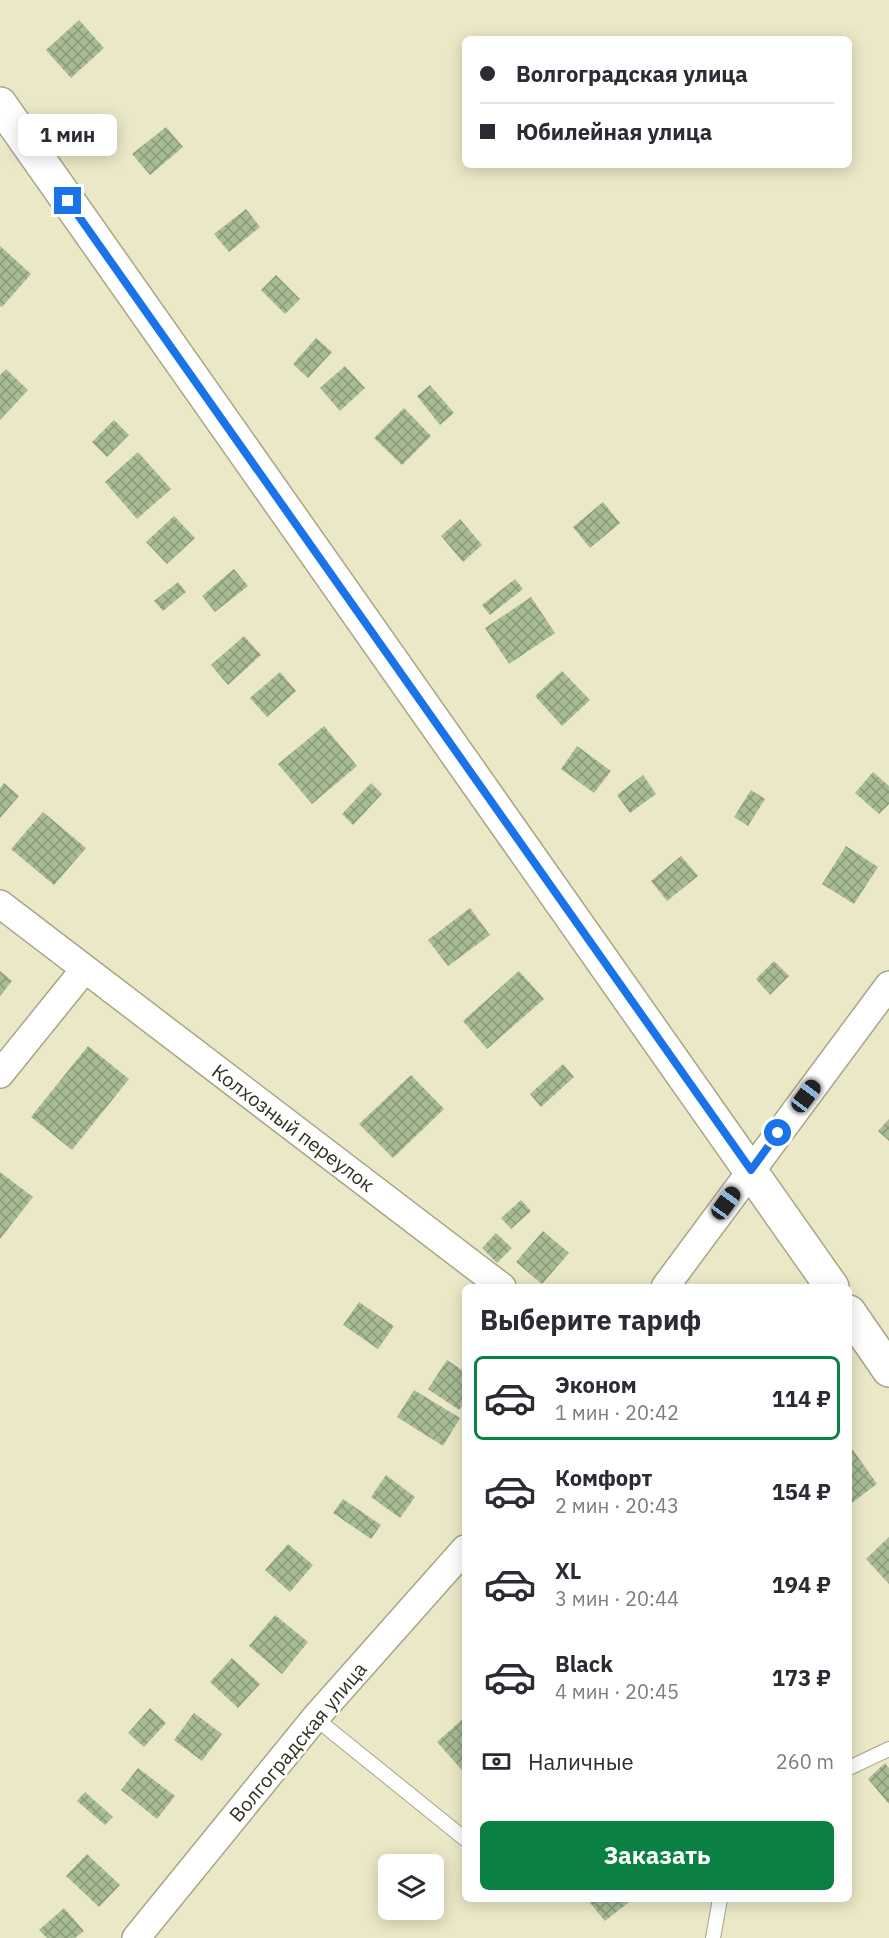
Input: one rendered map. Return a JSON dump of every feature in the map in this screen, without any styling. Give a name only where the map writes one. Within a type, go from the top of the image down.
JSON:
[{"type":"street","points":[[0,104],[830,1284]]},
{"type":"street","name":"Колхозный переулок","points":[[0,904],[498,1284]]},
{"type":"street","points":[[0,1074],[84,970]]},
{"type":"street","points":[[667,1284],[889,985]]},
{"type":"street","points":[[852,1316],[889,1370]]},
{"type":"street","name":"Волгоградская улица","points":[[136,1938],[315,1718],[462,1552]]},
{"type":"lane","points":[[315,1718],[462,1837]]},
{"type":"lane","points":[[852,1767],[889,1749]]},
{"type":"lane","points":[[713,1938],[719,1902]]},
{"type":"building","points":[[79,20],[104,48],[71,78],[46,50]]},
{"type":"building","points":[[166,127],[183,147],[150,175],[132,154]]},
{"type":"building","points":[[246,209],[260,227],[229,252],[214,234]]},
{"type":"building","points":[[0,246],[31,274],[2,307],[0,306]]},
{"type":"building","points":[[276,275],[300,299],[285,314],[261,290]]},
{"type":"building","points":[[316,338],[332,352],[308,378],[293,364]]},
{"type":"building","points":[[345,366],[365,388],[340,411],[320,388]]},
{"type":"building","points":[[6,369],[28,390],[0,420],[0,375]]},
{"type":"building","points":[[430,385],[454,413],[440,425],[417,396]]},
{"type":"building","points":[[404,408],[431,436],[402,465],[374,438]]},
{"type":"building","points":[[114,420],[129,435],[107,457],[92,442]]},
{"type":"building","points":[[138,452],[171,489],[137,519],[105,482]]},
{"type":"building","points":[[603,502],[620,523],[590,548],[573,527]]},
{"type":"building","points":[[174,516],[195,538],[167,564],[146,542]]},
{"type":"building","points":[[460,519],[482,545],[463,562],[441,536]]},
{"type":"building","points":[[234,569],[248,586],[215,612],[202,596]]},
{"type":"building","points":[[515,579],[523,589],[490,615],[482,605]]},
{"type":"building","points":[[178,582],[186,592],[163,611],[154,601]]},
{"type":"building","points":[[531,597],[555,633],[509,664],[485,628]]},
{"type":"building","points":[[244,636],[261,655],[228,685],[211,665]]},
{"type":"building","points":[[562,671],[590,700],[562,726],[535,696]]},
{"type":"building","points":[[280,672],[296,691],[267,717],[250,698]]},
{"type":"building","points":[[324,726],[357,766],[312,804],[278,764]]},
{"type":"building","points":[[577,746],[611,771],[594,793],[561,769]]},
{"type":"building","points":[[873,772],[889,786],[889,804],[879,814],[855,793]]},
{"type":"building","points":[[643,775],[656,794],[630,813],[617,795]]},
{"type":"building","points":[[4,783],[19,796],[0,818],[0,788]]},
{"type":"building","points":[[371,783],[382,794],[353,825],[342,814]]},
{"type":"building","points":[[751,790],[765,799],[748,826],[734,817]]},
{"type":"building","points":[[43,812],[86,848],[54,885],[11,849]]},
{"type":"building","points":[[846,846],[878,867],[854,904],[822,884]]},
{"type":"building","points":[[681,856],[698,876],[667,901],[651,881]]},
{"type":"building","points":[[470,908],[490,935],[448,966],[428,940]]},
{"type":"building","points":[[774,961],[789,976],[770,995],[756,979]]},
{"type":"building","points":[[0,971],[12,981],[0,996]]},
{"type":"building","points":[[519,971],[544,999],[487,1049],[463,1021]]},
{"type":"building","points":[[88,1046],[129,1079],[72,1150],[31,1117]]},
{"type":"building","points":[[563,1064],[574,1077],[541,1107],[530,1094]]},
{"type":"building","points":[[411,1075],[444,1109],[393,1158],[359,1124]]},
{"type":"building","points":[[889,1119],[889,1141],[878,1131]]},
{"type":"building","points":[[0,1172],[33,1197],[0,1239]]},
{"type":"building","points":[[521,1200],[531,1211],[511,1229],[501,1218]]},
{"type":"building","points":[[543,1231],[569,1253],[542,1284],[516,1262]]},
{"type":"building","points":[[496,1233],[512,1248],[497,1263],[482,1248]]},
{"type":"building","points":[[359,1302],[394,1326],[378,1349],[343,1325]]},
{"type":"building","points":[[447,1360],[462,1370],[462,1406],[459,1410],[428,1389]]},
{"type":"building","points":[[414,1390],[460,1418],[443,1446],[397,1417]]},
{"type":"building","points":[[852,1451],[877,1484],[852,1503]]},
{"type":"building","points":[[386,1475],[415,1497],[400,1518],[371,1497]]},
{"type":"building","points":[[343,1499],[381,1525],[371,1539],[333,1513]]},
{"type":"building","points":[[889,1537],[889,1584],[866,1559]]},
{"type":"building","points":[[288,1544],[313,1565],[290,1592],[265,1570]]},
{"type":"building","points":[[275,1615],[308,1642],[282,1674],[249,1646]]},
{"type":"building","points":[[232,1658],[260,1684],[238,1708],[210,1682]]},
{"type":"building","points":[[150,1708],[166,1723],[144,1747],[128,1733]]},
{"type":"building","points":[[194,1713],[222,1734],[202,1761],[174,1740]]},
{"type":"building","points":[[462,1720],[462,1770],[437,1742]]},
{"type":"building","points":[[885,1763],[889,1768],[889,1804],[868,1779]]},
{"type":"building","points":[[138,1768],[175,1796],[157,1819],[121,1790]]},
{"type":"building","points":[[85,1792],[113,1817],[105,1825],[77,1801]]},
{"type":"building","points":[[87,1854],[120,1885],[99,1907],[66,1876]]},
{"type":"building","points":[[589,1902],[629,1902],[605,1921]]},
{"type":"building","points":[[64,1908],[84,1931],[75,1938],[47,1938],[39,1930]]},
{"type":"route","points":[[68,201],[751,1170],[778,1133]]}]
